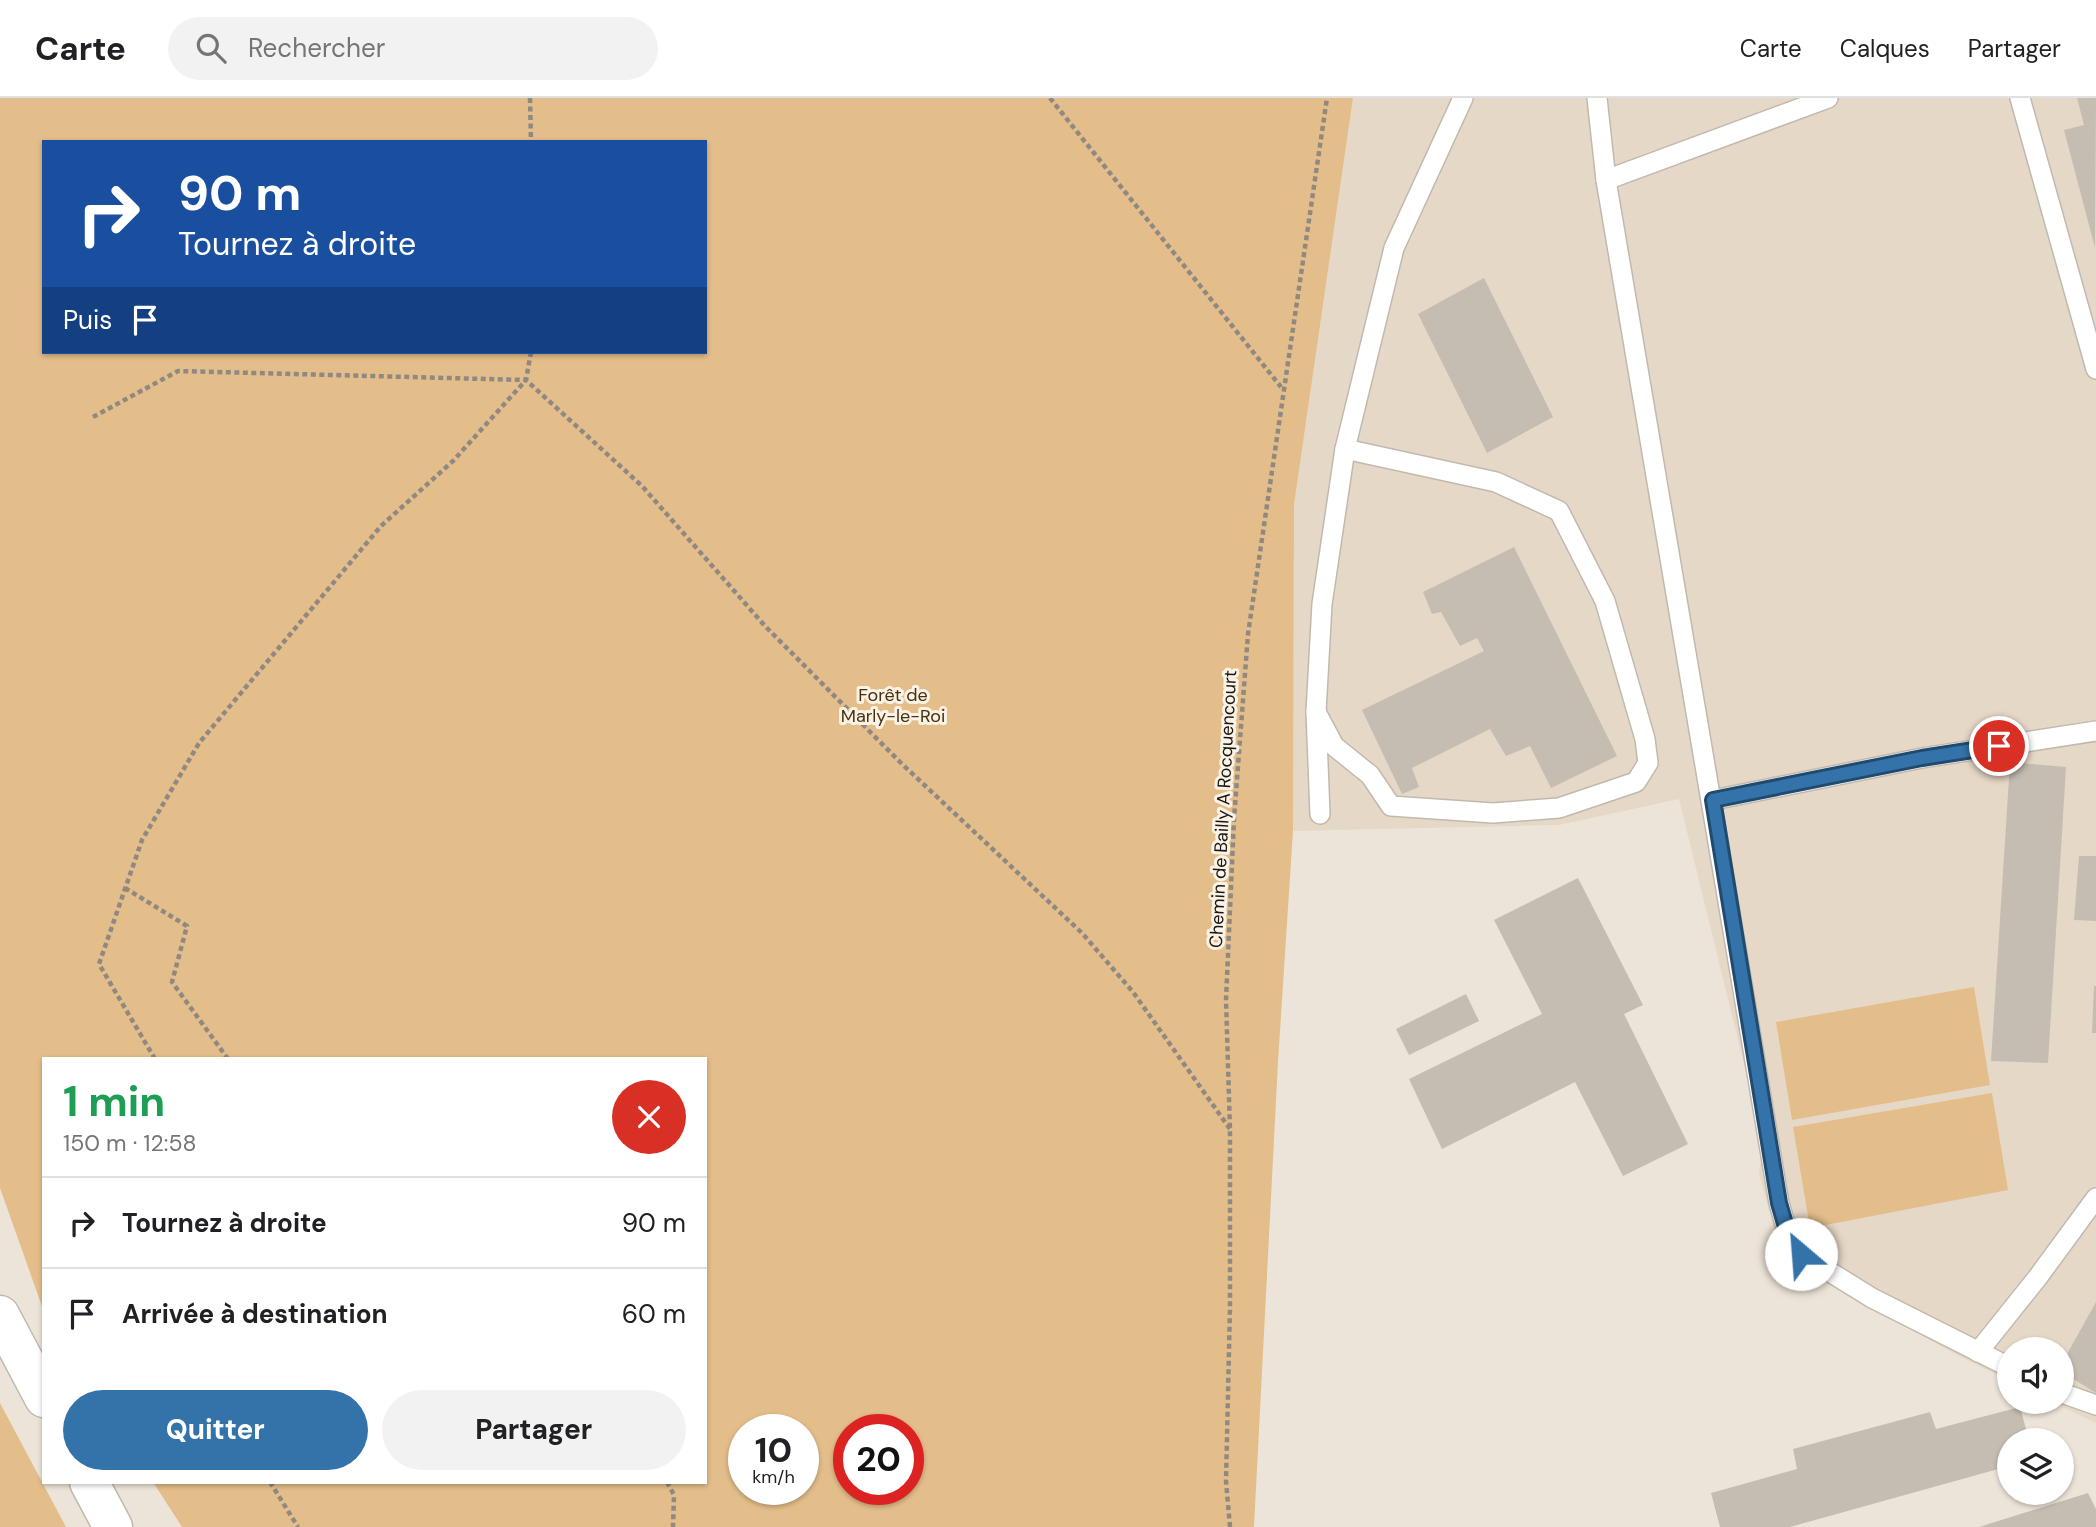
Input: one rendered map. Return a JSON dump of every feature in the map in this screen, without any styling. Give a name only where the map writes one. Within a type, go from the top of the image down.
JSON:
[{"type":"highway","points":[[0,1315],[42,1394]]},
{"type":"highway","points":[[90,1484],[113,1527]]},
{"type":"lane","points":[[1320,814],[1316,712],[1322,604],[1345,449],[1394,248],[1463,98]]},
{"type":"lane","points":[[1597,98],[1606,180],[1713,800],[1779,1203],[1788,1234],[1801,1254],[1872,1298],[1997,1361]]},
{"type":"lane","points":[[1606,180],[1828,98]]},
{"type":"lane","points":[[2020,98],[2096,369]]},
{"type":"lane","points":[[1316,712],[1334,746],[1370,775],[1391,806],[1493,813],[1559,808],[1636,782],[1648,763],[1646,738],[1605,601],[1559,511],[1496,482],[1345,449]]},
{"type":"lane","points":[[1713,800],[1922,758],[2096,731]]},
{"type":"lane","points":[[1978,1352],[2038,1278],[2096,1198]]},
{"type":"lane","points":[[2074,1398],[2096,1405]]},
{"type":"path","points":[[530,98],[531,140]]},
{"type":"path","points":[[1050,98],[1282,388]]},
{"type":"path","name":"Chemin de Bailly A Rocquencourt","points":[[1230,1527],[1226,1481],[1230,1130],[1226,1000],[1235,806],[1248,634],[1282,388],[1327,98]]},
{"type":"path","points":[[154,1057],[99,964],[142,840],[199,743],[381,526],[453,461],[526,380],[531,354]]},
{"type":"path","points":[[93,417],[178,371],[526,380],[642,486],[765,626],[902,764],[1082,933],[1133,992],[1230,1130]]},
{"type":"path","points":[[125,888],[187,926],[172,982],[227,1057]]},
{"type":"path","points":[[271,1484],[298,1527]]},
{"type":"path","points":[[668,1484],[674,1495],[673,1527]]},
{"type":"shaded area","points":[[1353,98],[2096,98],[2096,1423],[2074,1412],[2074,1337],[1997,1337],[1997,1375],[1951,1352],[1781,1255],[1759,1174],[1763,1142],[1679,799],[1559,825],[1293,831],[1294,505]]},
{"type":"green space","name":"Forêt de Marly-le-Roi","points":[[0,98],[1353,98],[1294,505],[1293,831],[1254,1527],[182,1527],[154,1484],[707,1484],[707,1057],[42,1057],[42,1306],[0,1188]]},
{"type":"green space","points":[[1974,987],[1990,1085],[1792,1120],[1776,1022]]},
{"type":"green space","points":[[1992,1093],[2008,1190],[1810,1228],[1793,1127]]},
{"type":"green space","points":[[0,1403],[66,1527],[0,1527]]},
{"type":"building","points":[[2077,98],[2096,98],[2095,248],[2064,130],[2084,125]]},
{"type":"building","points":[[1484,278],[1553,417],[1487,453],[1418,314]]},
{"type":"building","points":[[1514,547],[1617,756],[1551,788],[1530,746],[1506,756],[1490,729],[1412,768],[1419,787],[1402,794],[1362,710],[1484,651],[1477,638],[1460,646],[1441,612],[1432,614],[1423,592]]},
{"type":"building","points":[[2010,762],[2066,767],[2048,1063],[1991,1061]]},
{"type":"building","points":[[2079,856],[2096,856],[2096,921],[2074,920]]},
{"type":"building","points":[[1578,878],[1643,1005],[1624,1014],[1688,1144],[1623,1176],[1575,1082],[1442,1149],[1409,1079],[1542,1014],[1494,920]]},
{"type":"building","points":[[2094,986],[2096,1033],[2092,1033]]},
{"type":"building","points":[[1466,994],[1479,1021],[1409,1055],[1396,1029]]},
{"type":"building","points":[[2096,1302],[2096,1393],[2074,1379],[2074,1341]]},
{"type":"building","points":[[1930,1412],[1936,1429],[1997,1413],[2022,1414],[2026,1428],[1997,1428],[1997,1469],[1790,1527],[1720,1527],[1711,1493],[1797,1469],[1793,1449]]},
{"type":"building","points":[[2088,1493],[2096,1509],[2096,1527],[1979,1527],[2050,1505],[2074,1505],[2074,1497]]},
{"type":"route","points":[[1801,1254],[1788,1234],[1779,1203],[1713,800],[1922,758],[1999,746]]}]
